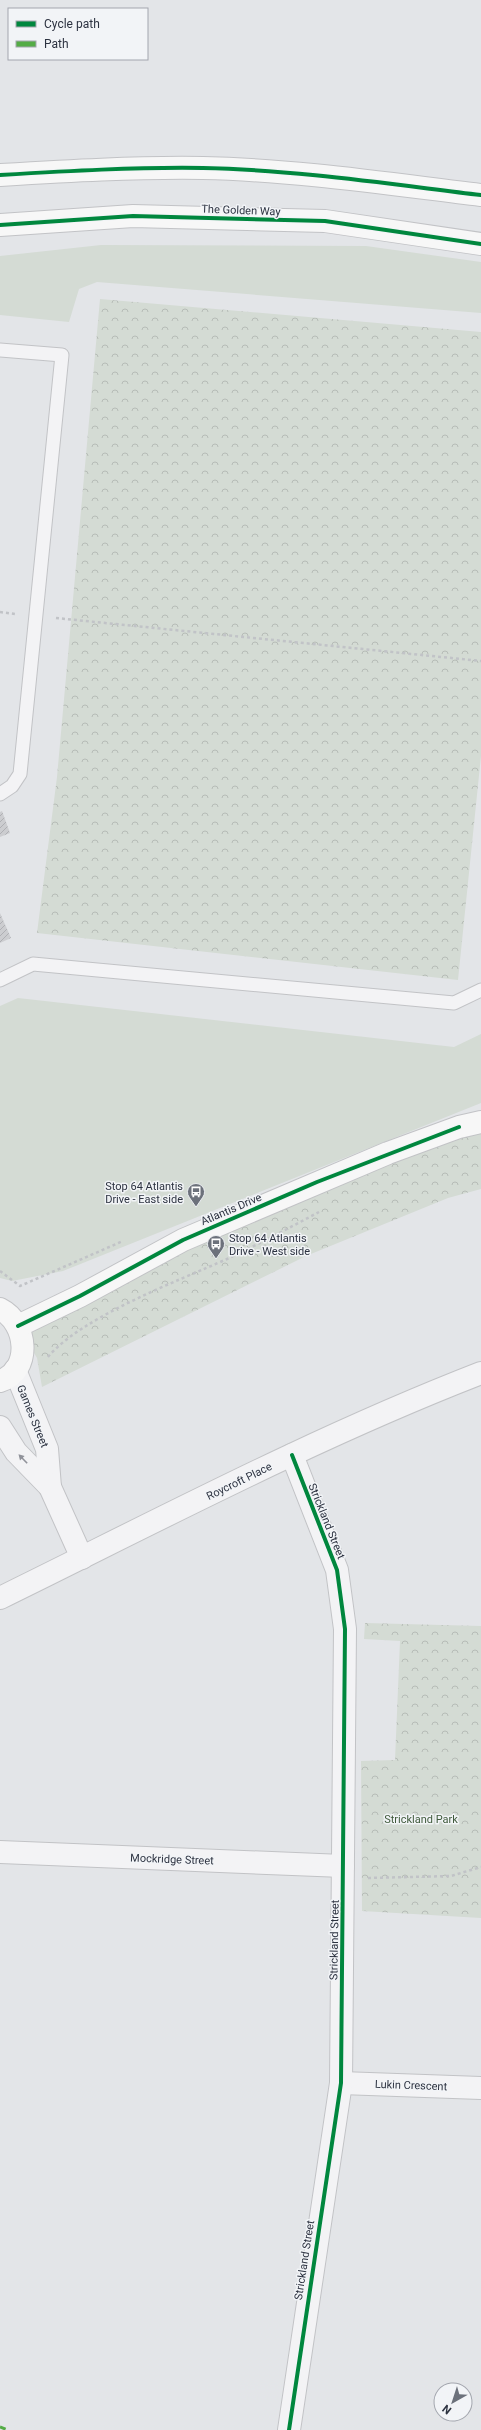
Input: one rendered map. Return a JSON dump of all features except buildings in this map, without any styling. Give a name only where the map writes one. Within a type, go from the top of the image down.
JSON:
[{"type":"main road","points":[[0,175],[77,170],[203,168],[328,177],[481,195]]},
{"type":"main road","name":"The Golden Way","points":[[0,225],[133,216],[325,222],[481,244]]},
{"type":"main road","name":"Atlantis Drive","points":[[18,1326],[80,1296],[183,1240],[388,1154],[460,1127],[481,1122]]},
{"type":"main road","points":[[0,1309],[8,1313],[18,1326],[23,1341],[23,1352],[7,1376]]},
{"type":"street","name":"Roycroft Place","points":[[0,1598],[292,1455],[421,1396],[481,1372]]},
{"type":"street","name":"Games Street","points":[[7,1376],[47,1449],[50,1487],[82,1558]]},
{"type":"street","name":"Games Street","points":[[0,1427],[16,1452],[50,1487]]},
{"type":"street","name":"Strickland Street","points":[[289,2430],[341,2083],[345,1629],[337,1570],[292,1455]]},
{"type":"street","name":"Mockridge Street","points":[[0,1852],[343,1866]]},
{"type":"street","name":"Lukin Crescent","points":[[341,2083],[481,2088]]},
{"type":"lane","points":[[0,350],[62,355],[20,774],[12,786],[0,794]]},
{"type":"lane","points":[[0,980],[33,964],[454,1003],[481,990]]},
{"type":"path","points":[[0,612],[481,662]]},
{"type":"path","points":[[44,1363],[56,1348],[74,1334],[131,1302],[245,1251],[326,1209]]},
{"type":"path","points":[[362,1878],[451,1876],[481,1867]]},
{"type":"green space","points":[[101,245],[366,246],[481,262],[481,313],[97,282],[79,289],[69,322],[0,315],[0,256]]},
{"type":"green space","points":[[100,299],[481,332],[481,756],[458,980],[37,933],[57,777]]},
{"type":"green space","points":[[18,998],[454,1047],[481,1034],[481,1103],[63,1271],[12,1281],[0,1278],[0,1006]]},
{"type":"green space","points":[[481,1122],[481,1189],[448,1198],[306,1256],[42,1387],[37,1358],[18,1326],[80,1296]]},
{"type":"green space","name":"Strickland Park","points":[[365,1623],[481,1626],[481,1918],[362,1911],[361,1761],[395,1760],[400,1641],[364,1639]]},
{"type":"marked path","points":[[0,2427],[8,2430]]},
{"type":"cycle path","points":[[0,175],[127,169],[238,169],[342,178],[481,195]]},
{"type":"cycle path","points":[[0,225],[133,216],[325,221],[481,244]]},
{"type":"cycle path","points":[[18,1326],[80,1296],[183,1240],[317,1182],[459,1127]]},
{"type":"cycle path","points":[[289,2430],[341,2083],[345,1629],[337,1570],[292,1455]]},
{"type":"place","name":"Stop 64 Atlantis Drive - East side","points":[[196,1207]]},
{"type":"place","name":"Stop 64 Atlantis Drive - West side","points":[[216,1259]]}]
